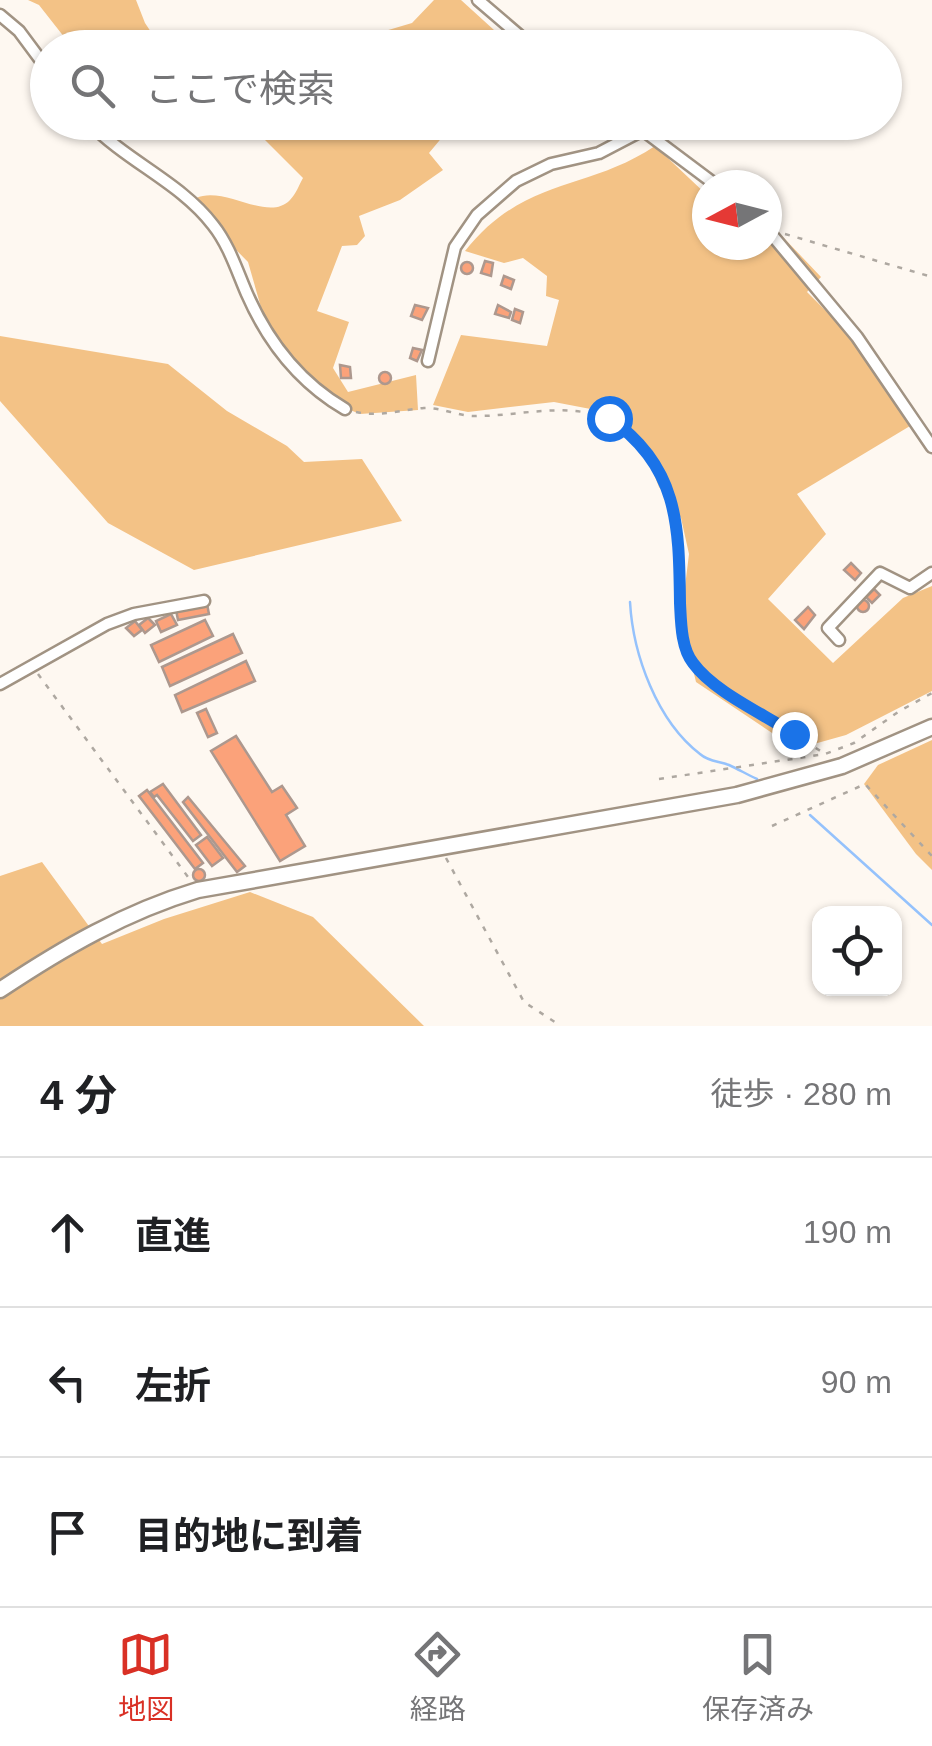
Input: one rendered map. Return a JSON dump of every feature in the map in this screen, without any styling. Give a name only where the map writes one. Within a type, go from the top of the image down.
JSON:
[{"type":"street","points":[[478,0],[513,30]]},
{"type":"street","points":[[0,16],[30,46]]},
{"type":"street","points":[[109,140],[196,205],[227,247],[262,326],[284,358],[322,396],[345,410]]},
{"type":"street","points":[[428,361],[455,247],[477,216],[516,181],[551,164],[599,153],[624,140]]},
{"type":"street","points":[[656,140],[696,170]]},
{"type":"street","points":[[782,247],[857,337],[932,447]]},
{"type":"street","points":[[839,640],[828,628],[880,574],[910,588],[932,574]]},
{"type":"street","points":[[0,684],[107,624],[134,614],[204,601]]},
{"type":"street","points":[[0,990],[102,927],[198,890],[737,795],[842,766],[932,728]]},
{"type":"path","points":[[785,234],[932,277]]},
{"type":"path","points":[[345,410],[381,415],[437,408],[476,417],[537,410],[585,412],[609,418],[628,431],[664,477],[674,504],[680,550],[681,622],[691,662],[709,680],[825,754]]},
{"type":"path","points":[[32,666],[198,890]]},
{"type":"path","points":[[659,779],[825,754],[854,743],[932,694]]},
{"type":"path","points":[[772,826],[865,784],[932,856]]},
{"type":"path","points":[[440,846],[524,1002],[562,1026]]},
{"type":"shaded area","points":[[28,0],[136,0],[150,30],[59,30],[39,5]]},
{"type":"shaded area","points":[[434,0],[461,0],[494,30],[388,30],[412,23]]},
{"type":"shaded area","points":[[265,140],[440,140],[429,153],[443,170],[400,200],[359,216],[365,236],[357,245],[342,246],[317,311],[349,322],[333,368],[348,392],[416,375],[418,410],[360,414],[338,405],[273,349],[248,262],[197,210],[196,198],[207,195],[270,208],[281,206],[290,200],[303,178]]},
{"type":"shaded area","points":[[655,146],[692,181],[692,260],[782,260],[782,236],[821,277],[807,292],[872,357],[910,426],[797,494],[826,534],[768,599],[833,663],[903,598],[932,586],[932,691],[846,735],[796,749],[696,682],[681,619],[689,554],[681,518],[659,487],[645,452],[623,424],[601,411],[554,402],[468,412],[433,405],[461,335],[547,346],[559,300],[546,296],[547,276],[523,258],[504,263],[465,251],[510,209],[629,161]]},
{"type":"shaded area","points":[[0,336],[168,364],[227,411],[287,446],[304,462],[362,459],[402,521],[194,570],[108,523],[0,401]]},
{"type":"shaded area","points":[[932,740],[932,870],[864,784],[878,765]]},
{"type":"shaded area","points":[[42,862],[102,944],[164,919],[250,892],[313,917],[424,1026],[0,1026],[0,876]]},
{"type":"building","points":[[485,261],[493,263],[491,276],[481,273]]},
{"type":"building","points":[[467,262],[473,268],[467,274],[461,268]]},
{"type":"building","points":[[504,276],[514,280],[511,289],[501,285]]},
{"type":"building","points":[[415,305],[428,308],[422,320],[411,316]]},
{"type":"building","points":[[498,305],[511,312],[509,318],[495,314]]},
{"type":"building","points":[[515,309],[523,312],[520,323],[512,320]]},
{"type":"building","points":[[413,348],[422,350],[417,361],[410,358]]},
{"type":"building","points":[[340,365],[350,367],[351,378],[341,378]]},
{"type":"building","points":[[385,372],[391,378],[385,384],[379,378]]},
{"type":"building","points":[[851,563],[861,573],[855,580],[844,570]]},
{"type":"building","points":[[874,589],[880,595],[872,603],[866,597]]},
{"type":"building","points":[[863,600],[869,606],[863,612],[857,606]]},
{"type":"building","points":[[207,604],[209,614],[178,620],[176,610]]},
{"type":"building","points":[[808,607],[815,615],[804,629],[795,620]]},
{"type":"building","points":[[171,614],[177,625],[161,632],[156,621]]},
{"type":"building","points":[[148,618],[155,625],[145,633],[139,625]]},
{"type":"building","points":[[205,620],[213,636],[159,662],[151,645]]},
{"type":"building","points":[[135,621],[142,630],[134,636],[126,628]]},
{"type":"building","points":[[233,634],[242,653],[170,686],[162,667]]},
{"type":"building","points":[[246,661],[255,681],[182,712],[175,695]]},
{"type":"building","points":[[206,709],[217,733],[208,737],[197,713]]},
{"type":"building","points":[[236,736],[272,792],[282,786],[297,808],[286,815],[305,846],[280,861],[211,751]]},
{"type":"building","points":[[163,784],[201,835],[193,841],[157,795],[154,797],[150,792]]},
{"type":"building","points":[[147,790],[203,863],[195,869],[139,796]]},
{"type":"building","points":[[188,797],[245,866],[237,872],[183,802]]},
{"type":"building","points":[[207,837],[223,858],[212,866],[196,845]]},
{"type":"building","points":[[199,869],[205,875],[199,881],[193,875]]},
{"type":"waterway","points":[[630,602],[642,665],[671,724],[703,757],[757,779]]},
{"type":"waterway","points":[[810,815],[932,925]]},
{"type":"route","points":[[609,418],[628,431],[648,454],[664,477],[674,504],[680,550],[681,622],[691,662],[709,680],[794,734]]}]
